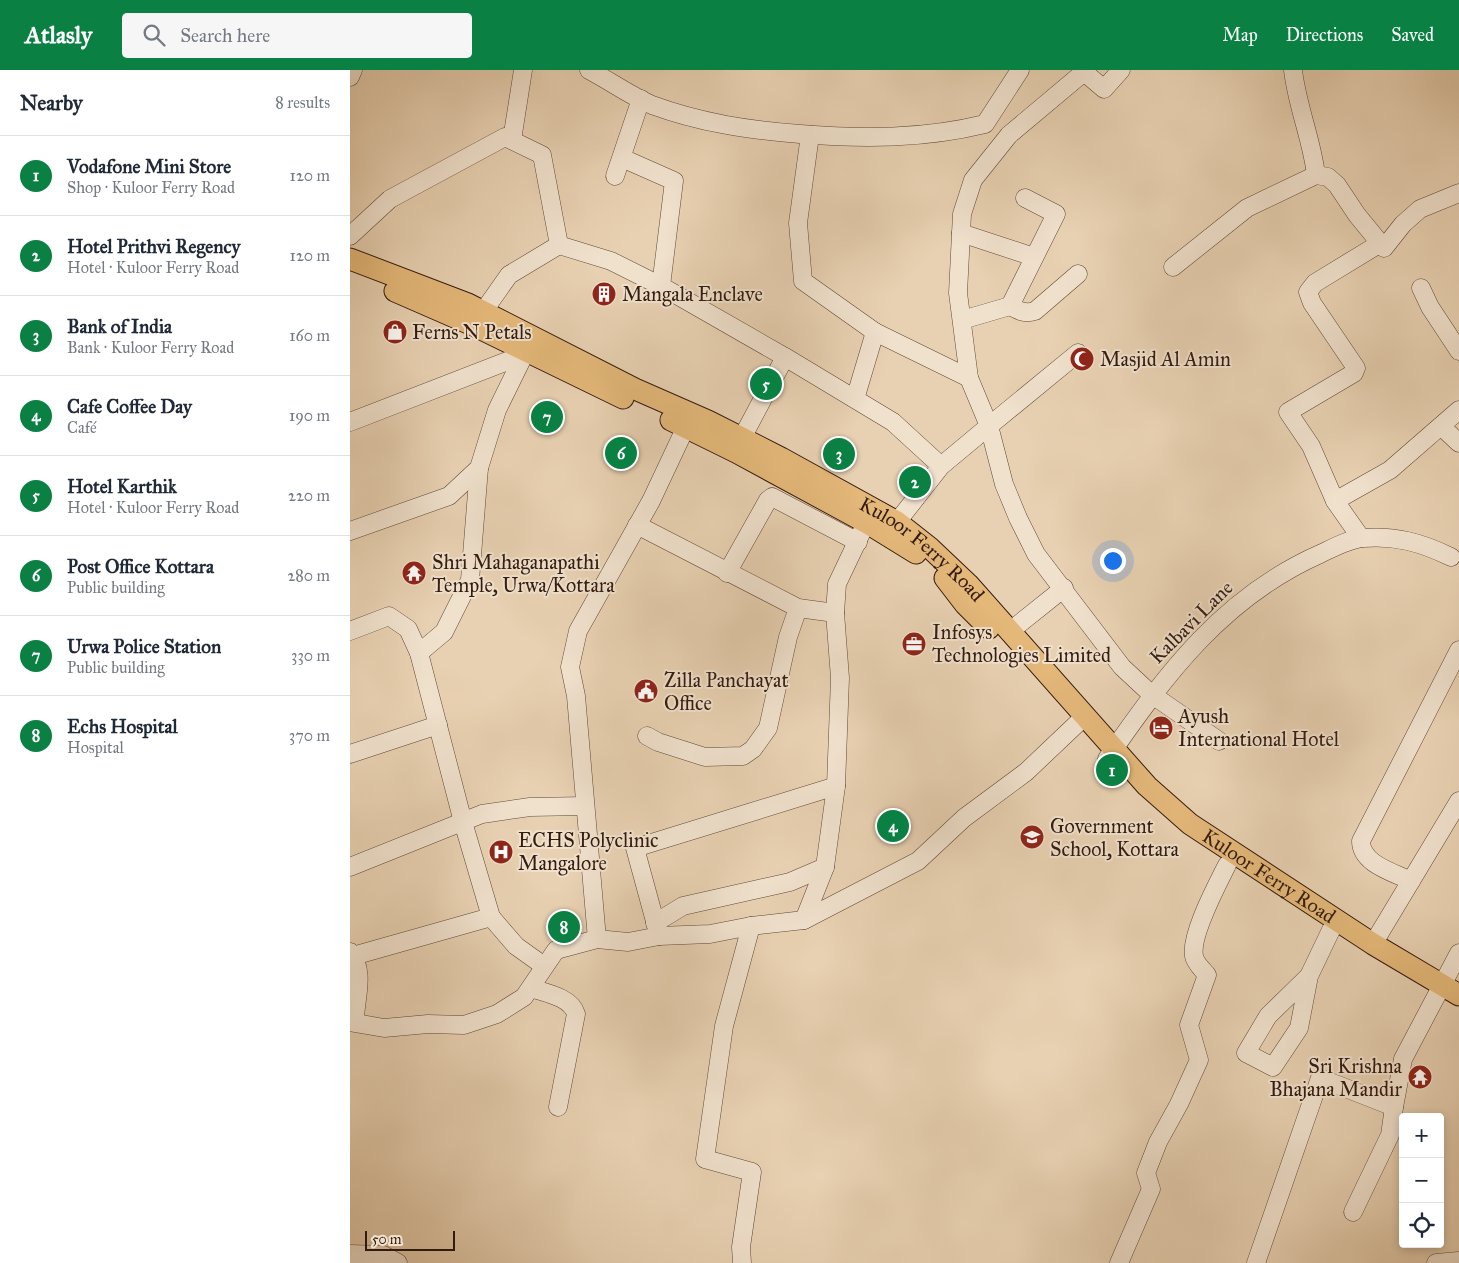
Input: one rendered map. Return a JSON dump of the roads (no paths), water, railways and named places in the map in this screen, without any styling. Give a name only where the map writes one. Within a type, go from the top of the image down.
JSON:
[{"type":"main road","name":"Kuloor Ferry Road","points":[[350,259],[484,312],[635,389],[866,523],[937,567],[965,604],[1110,754],[1190,824],[1446,992],[1459,1008]]},
{"type":"main road","name":"Kuloor Ferry Road","points":[[350,274],[474,326],[526,354],[689,420],[742,438],[897,522],[930,548],[968,584],[1080,721]]},
{"type":"main road","name":"Kuloor Ferry Road","points":[[1110,754],[1137,795],[1201,848],[1395,972],[1446,992]]},
{"type":"street","points":[[350,77],[353,70]]},
{"type":"street","points":[[512,140],[523,70]]},
{"type":"street","points":[[589,70],[650,104],[708,123],[744,130],[874,139],[960,130],[985,124],[1020,70]]},
{"type":"street","points":[[1121,70],[1104,89],[1084,72],[1009,135],[973,180],[962,214],[958,293],[969,378],[988,426],[1004,484],[1036,554],[1064,588],[1122,667],[1151,694],[1219,741]]},
{"type":"street","points":[[1293,70],[1299,106],[1314,156],[1316,176]]},
{"type":"street","points":[[615,176],[641,99]]},
{"type":"street","points":[[810,135],[798,223],[803,281],[875,332],[969,378]]},
{"type":"street","points":[[350,236],[390,199],[505,137],[542,155],[559,245]]},
{"type":"street","points":[[622,158],[674,182],[661,286]]},
{"type":"street","points":[[1172,267],[1247,208],[1316,176],[1328,177],[1337,184],[1382,248],[1386,246],[1403,224],[1420,209],[1459,193]]},
{"type":"street","points":[[1010,306],[1056,214],[1025,198]]},
{"type":"street","points":[[961,233],[1034,257]]},
{"type":"street","points":[[1379,244],[1315,283],[1308,292],[1312,303],[1356,368],[1354,373],[1288,412],[1311,446],[1335,501],[1346,514],[1361,538],[1405,538],[1451,557]]},
{"type":"street","points":[[484,312],[509,275],[559,245],[611,261],[661,286],[893,422],[941,466]]},
{"type":"street","points":[[962,320],[1010,306],[1028,313],[1035,311],[1078,274]]},
{"type":"street","points":[[1421,288],[1430,308],[1459,350]]},
{"type":"street","points":[[855,399],[875,332]]},
{"type":"street","points":[[897,522],[941,466],[1078,353]]},
{"type":"street","points":[[350,422],[526,354]]},
{"type":"street","points":[[419,653],[444,632],[470,580],[479,468],[497,410],[526,354]]},
{"type":"street","points":[[742,438],[785,357]]},
{"type":"street","points":[[1335,501],[1390,470],[1442,427],[1459,410]]},
{"type":"street","points":[[597,939],[576,696],[570,668],[578,630],[637,525],[689,420]]},
{"type":"street","points":[[1442,427],[1459,443]]},
{"type":"street","points":[[350,531],[449,496],[479,468]]},
{"type":"street","points":[[727,572],[768,500],[772,497],[858,542]]},
{"type":"street","points":[[804,920],[825,867],[836,786],[840,678],[835,613],[837,584],[866,523]]},
{"type":"street","points":[[637,525],[798,608],[835,613]]},
{"type":"street","name":"Kalbavi Lane","points":[[1110,754],[1151,694],[1198,642],[1249,594],[1305,560],[1361,538]]},
{"type":"street","points":[[1009,632],[1064,588]]},
{"type":"street","points":[[647,736],[658,742],[706,757],[743,756],[753,749],[768,728],[788,637],[798,608]]},
{"type":"street","points":[[350,630],[389,616],[408,629],[419,653],[463,822],[491,917],[516,946],[544,966]]},
{"type":"street","points":[[1411,881],[1367,859],[1361,851],[1361,841],[1459,650]]},
{"type":"street","points":[[657,930],[710,934],[751,926],[804,920],[918,861],[964,818],[1026,772],[1080,721]]},
{"type":"street","points":[[350,754],[438,726]]},
{"type":"street","points":[[657,930],[635,848],[836,786]]},
{"type":"street","points":[[350,867],[482,814],[530,807],[585,806]]},
{"type":"street","points":[[1373,944],[1457,808]]},
{"type":"street","points":[[1119,1263],[1151,1189],[1146,1173],[1158,1142],[1183,1096],[1199,1060],[1189,1025],[1207,975],[1194,959],[1194,944],[1210,900],[1227,864]]},
{"type":"street","points":[[491,917],[352,954],[361,983],[355,999],[353,1021],[384,1028],[428,1024],[464,1025],[497,1014],[524,997],[556,950],[597,939],[628,942],[657,930],[683,906],[790,882],[825,867]]},
{"type":"street","points":[[742,1263],[741,1247],[752,1172],[705,1159],[724,1026],[751,926]]},
{"type":"street","points":[[1309,976],[1268,1016],[1246,1053],[1273,1067],[1299,1028],[1309,976],[1330,930]]},
{"type":"street","points":[[1353,1212],[1390,1135],[1403,1059],[1446,992],[1459,953]]},
{"type":"street","points":[[531,988],[563,1000],[574,1008],[576,1014],[558,1107]]},
{"type":"street","points":[[1256,1263],[1320,1078],[1394,1107]]},
{"type":"street","points":[[350,1254],[383,1255],[398,1263]]},
{"type":"street","points":[[1436,1263],[1459,1261]]},
{"type":"place","name":"Mangala Enclave","points":[[604,294]]},
{"type":"place","name":"Ferns N Petals","points":[[395,332]]},
{"type":"place","name":"Masjid Al Amin","points":[[1082,359]]},
{"type":"place","name":"Hotel Karthik","points":[[766,384]]},
{"type":"place","name":"Urwa Police Station","points":[[547,417]]},
{"type":"place","name":"Post Office Kottara","points":[[621,453]]},
{"type":"place","name":"Bank of India","points":[[839,454]]},
{"type":"place","name":"Hotel Prithvi Regency","points":[[915,482]]},
{"type":"place","name":"Shri Mahaganapathi Temple, Urwa/Kottara","points":[[414,573]]},
{"type":"place","name":"Infosys Technologies Limited","points":[[914,644]]},
{"type":"place","name":"Zilla Panchayat Office","points":[[646,691]]},
{"type":"place","name":"Ayush International Hotel","points":[[1161,728]]},
{"type":"place","name":"Vodafone Mini Store","points":[[1112,770]]},
{"type":"place","name":"Cafe Coffee Day","points":[[893,826]]},
{"type":"place","name":"Government School, Kottara","points":[[1032,837]]},
{"type":"place","name":"ECHS Polyclinic Mangalore","points":[[501,852]]},
{"type":"place","name":"Echs Hospital","points":[[564,927]]},
{"type":"place","name":"Sri Krishna Bhajana Mandir","points":[[1420,1077]]}]
